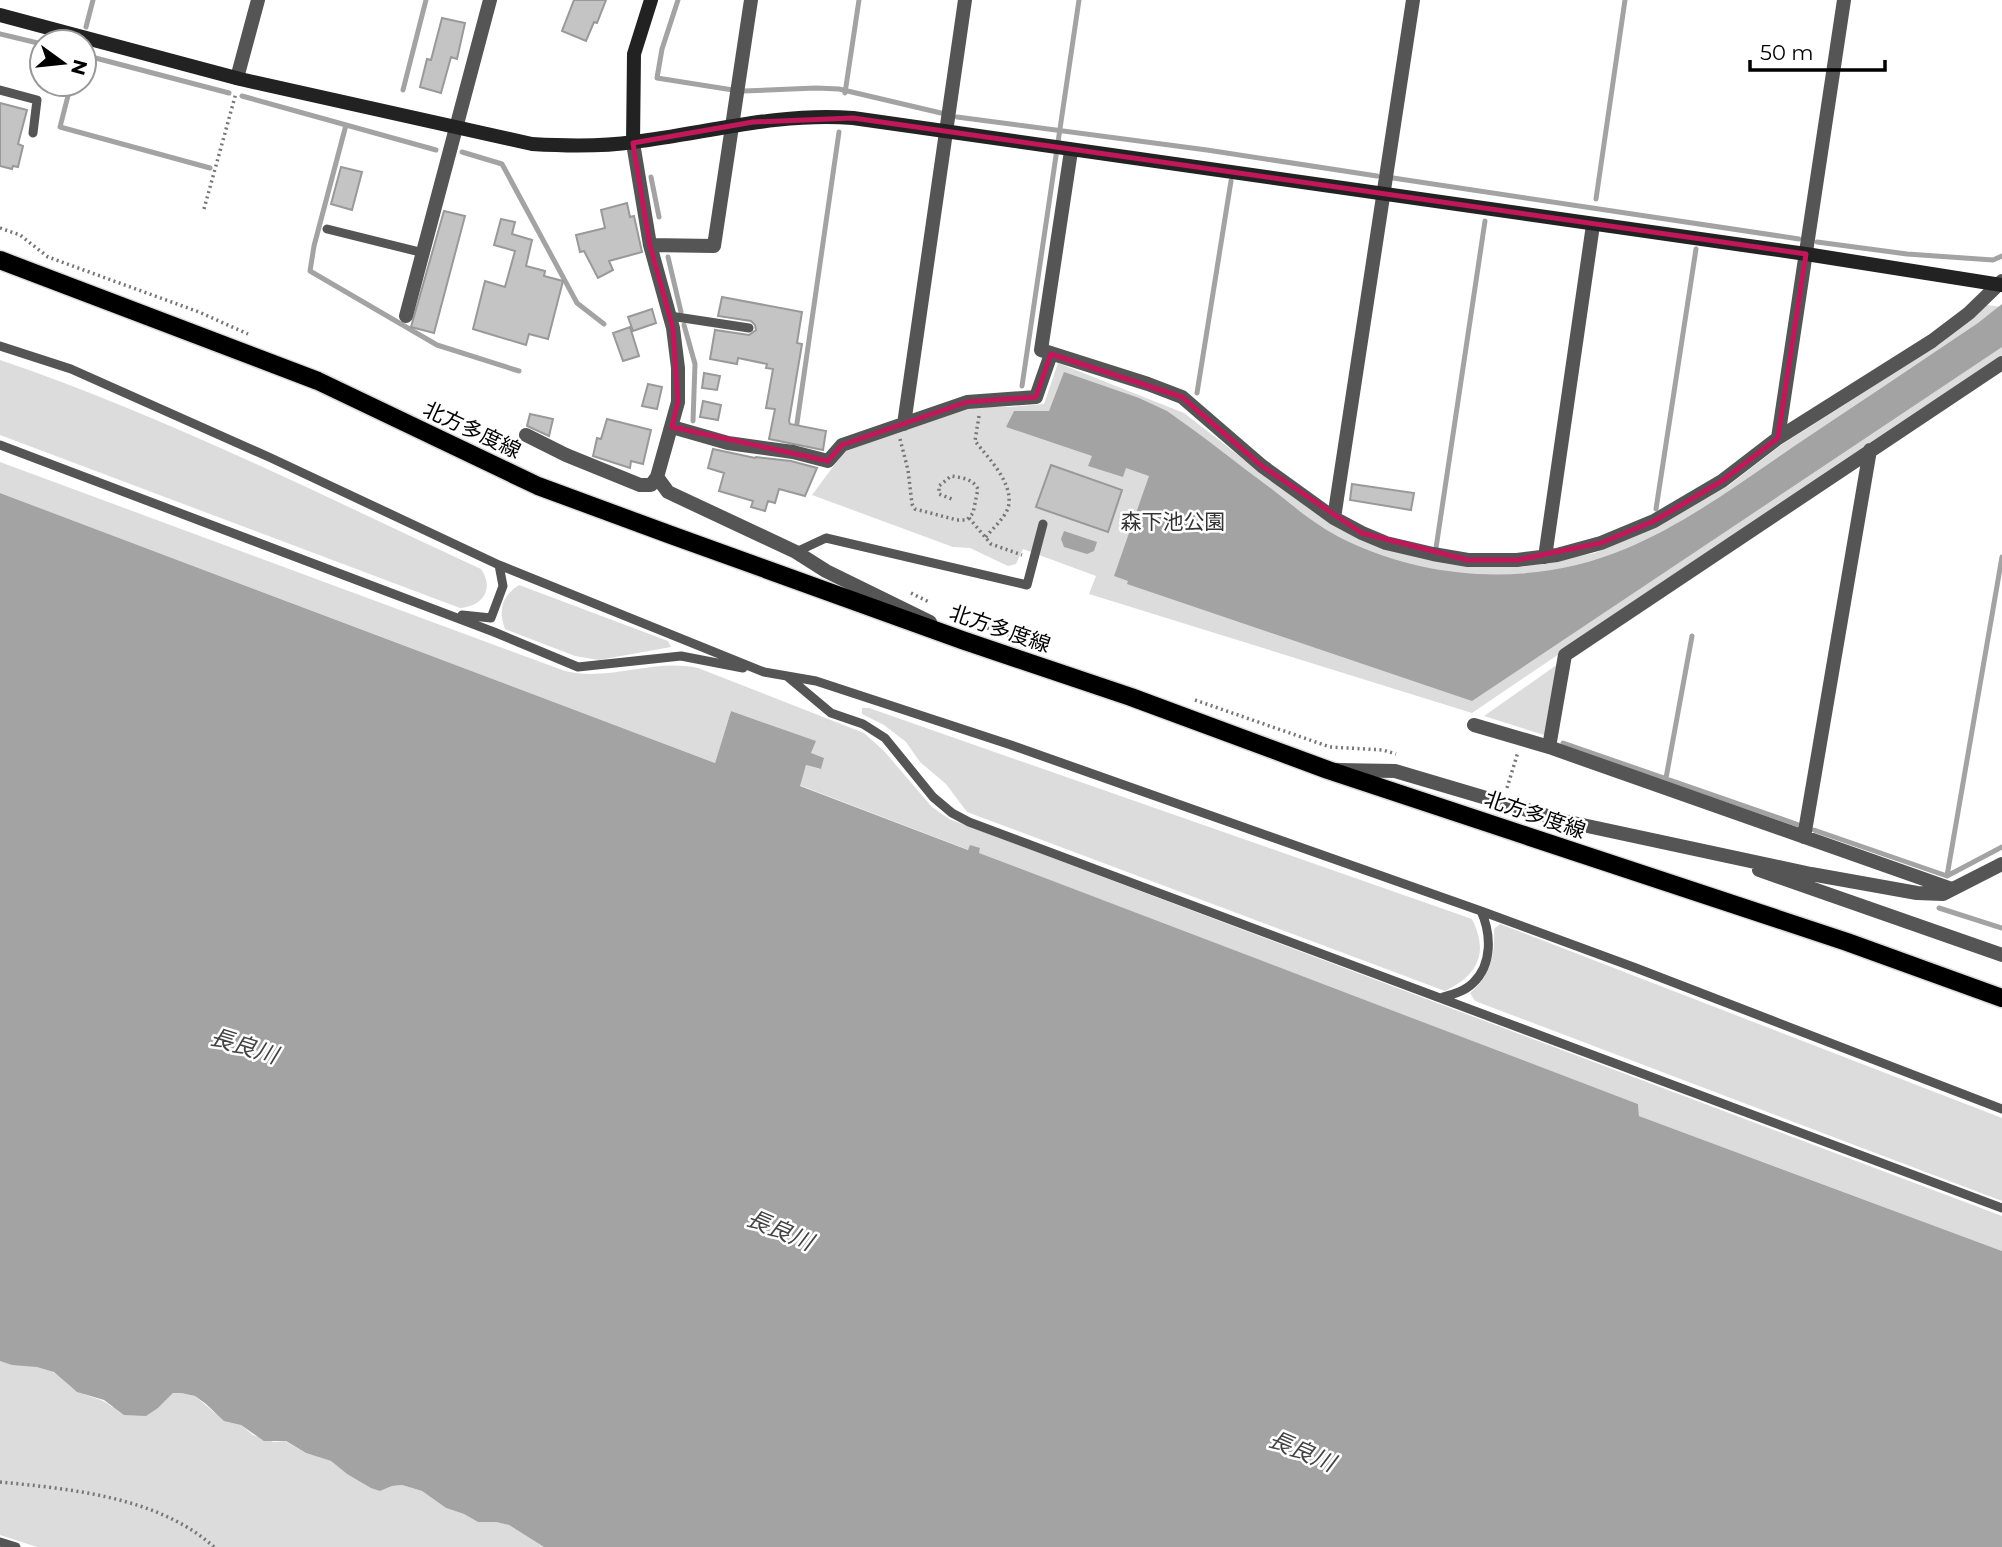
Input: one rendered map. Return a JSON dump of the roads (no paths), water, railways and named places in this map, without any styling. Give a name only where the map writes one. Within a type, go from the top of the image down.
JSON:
[{"type":"main road","name":"北方多度線","points":[[0,260],[318,381],[538,486],[1328,770],[1847,942],[2002,998]]},
{"type":"street","points":[[239,78],[258,0]]},
{"type":"street","points":[[406,316],[490,0]]},
{"type":"street","points":[[526,435],[566,455],[640,485],[651,485],[657,477],[672,427],[678,402],[678,368],[670,316],[650,245],[634,143],[634,54],[651,0]]},
{"type":"street","points":[[650,245],[714,246],[751,0]]},
{"type":"street","points":[[900,426],[965,0]]},
{"type":"street","points":[[1334,518],[1413,0]]},
{"type":"street","points":[[1778,438],[1844,0]]},
{"type":"street","points":[[0,15],[239,78],[458,125],[532,144],[575,147],[634,143],[732,126],[820,115],[2001,283]]},
{"type":"street","points":[[1063,150],[1041,350],[1182,397],[1262,466],[1334,518],[1387,543],[1468,560],[1545,557],[1601,543],[1654,521],[1723,481],[1778,438],[1932,341],[1969,313],[2001,283]]},
{"type":"street","points":[[1545,557],[1593,225]]},
{"type":"street","points":[[0,253],[50,278]]},
{"type":"street","points":[[672,427],[728,443],[793,452],[828,461],[842,445],[967,402],[1036,397],[1051,354]]},
{"type":"street","points":[[1549,747],[1565,655],[2002,363]]},
{"type":"street","points":[[1804,837],[1870,450]]},
{"type":"street","points":[[657,477],[668,492],[796,552],[826,571],[913,612],[962,640]]},
{"type":"street","points":[[1474,725],[1549,747],[1952,890]]},
{"type":"street","points":[[1328,770],[1395,771],[1564,821],[1720,855],[1917,893],[1943,894],[2002,864]]},
{"type":"street","points":[[1720,855],[1794,884],[2002,955]]},
{"type":"lane","points":[[0,90],[37,100],[33,133]]},
{"type":"lane","points":[[327,229],[424,253]]},
{"type":"lane","points":[[670,316],[749,328]]},
{"type":"lane","points":[[0,346],[83,374],[271,458],[499,565],[764,672]]},
{"type":"lane","points":[[0,445],[446,613],[578,667],[681,656],[817,681],[1011,745],[1481,911],[2002,1109]]},
{"type":"lane","points":[[796,552],[826,538],[1027,585],[1044,524]]},
{"type":"lane","points":[[446,613],[491,618],[503,586],[499,565]]},
{"type":"lane","points":[[787,676],[831,713],[863,724],[885,738],[933,797],[952,813],[969,822],[2002,1208]]},
{"type":"lane","points":[[1443,998],[1474,983],[1486,963],[1489,927],[1481,911]]},
{"type":"lane","points":[[0,1542],[16,1547]]},
{"type":"water","name":"森下池公園","points":[[2002,304],[2002,347],[1472,701],[1127,584],[1128,581],[1114,576],[1149,476],[1126,468],[1123,477],[1088,466],[1092,456],[1006,427],[1014,411],[1049,411],[1064,372],[1139,398],[1167,411],[1308,518],[1347,541],[1414,565],[1485,574],[1521,574],[1591,561],[1625,549],[1669,528],[1732,489],[1978,323]]},
{"type":"water","name":"長良川","points":[[0,493],[715,763],[731,711],[816,741],[811,753],[824,758],[821,769],[806,765],[800,786],[968,850],[970,845],[980,848],[979,853],[1638,1104],[1639,1116],[2002,1251],[2002,1547],[544,1547],[509,1525],[478,1522],[446,1508],[422,1491],[402,1485],[380,1491],[371,1488],[331,1461],[306,1453],[286,1441],[264,1441],[241,1425],[224,1421],[195,1396],[173,1393],[146,1416],[124,1415],[104,1400],[77,1392],[54,1372],[0,1361]]},
{"type":"water","points":[[1064,531],[1097,542],[1094,551],[1087,554],[1064,547],[1061,539]]},
{"type":"waterway","points":[[86,27],[93,0]]},
{"type":"waterway","points":[[403,90],[426,0]]},
{"type":"waterway","points":[[678,0],[662,49],[657,78],[733,90]]},
{"type":"waterway","points":[[845,93],[859,0]]},
{"type":"waterway","points":[[1022,386],[1079,0]]},
{"type":"waterway","points":[[1596,199],[1625,0]]},
{"type":"waterway","points":[[0,34],[28,41]]},
{"type":"waterway","points":[[98,59],[229,93]]},
{"type":"waterway","points":[[744,91],[839,89],[941,113]]},
{"type":"waterway","points":[[242,96],[436,150]]},
{"type":"waterway","points":[[67,98],[60,127],[210,168]]},
{"type":"waterway","points":[[957,117],[1377,176]]},
{"type":"waterway","points":[[346,125],[314,246],[310,271],[437,345],[519,371]]},
{"type":"waterway","points":[[794,444],[839,132]]},
{"type":"waterway","points":[[462,152],[502,164],[577,303],[604,324]]},
{"type":"waterway","points":[[651,177],[659,217]]},
{"type":"waterway","points":[[1393,178],[1799,239]]},
{"type":"waterway","points":[[1197,393],[1231,181]]},
{"type":"waterway","points":[[1436,548],[1485,221]]},
{"type":"waterway","points":[[1817,242],[1907,254],[1993,260],[2002,256]]},
{"type":"waterway","points":[[1656,509],[1696,249]]},
{"type":"waterway","points":[[668,257],[681,312]]},
{"type":"waterway","points":[[684,325],[695,364],[693,421]]},
{"type":"waterway","points":[[1947,876],[2002,557]]},
{"type":"waterway","points":[[1666,778],[1692,636]]},
{"type":"waterway","points":[[1563,743],[1799,825]]},
{"type":"waterway","points":[[1814,830],[1947,876],[2002,847]]},
{"type":"waterway","points":[[1939,908],[2002,928]]}]
